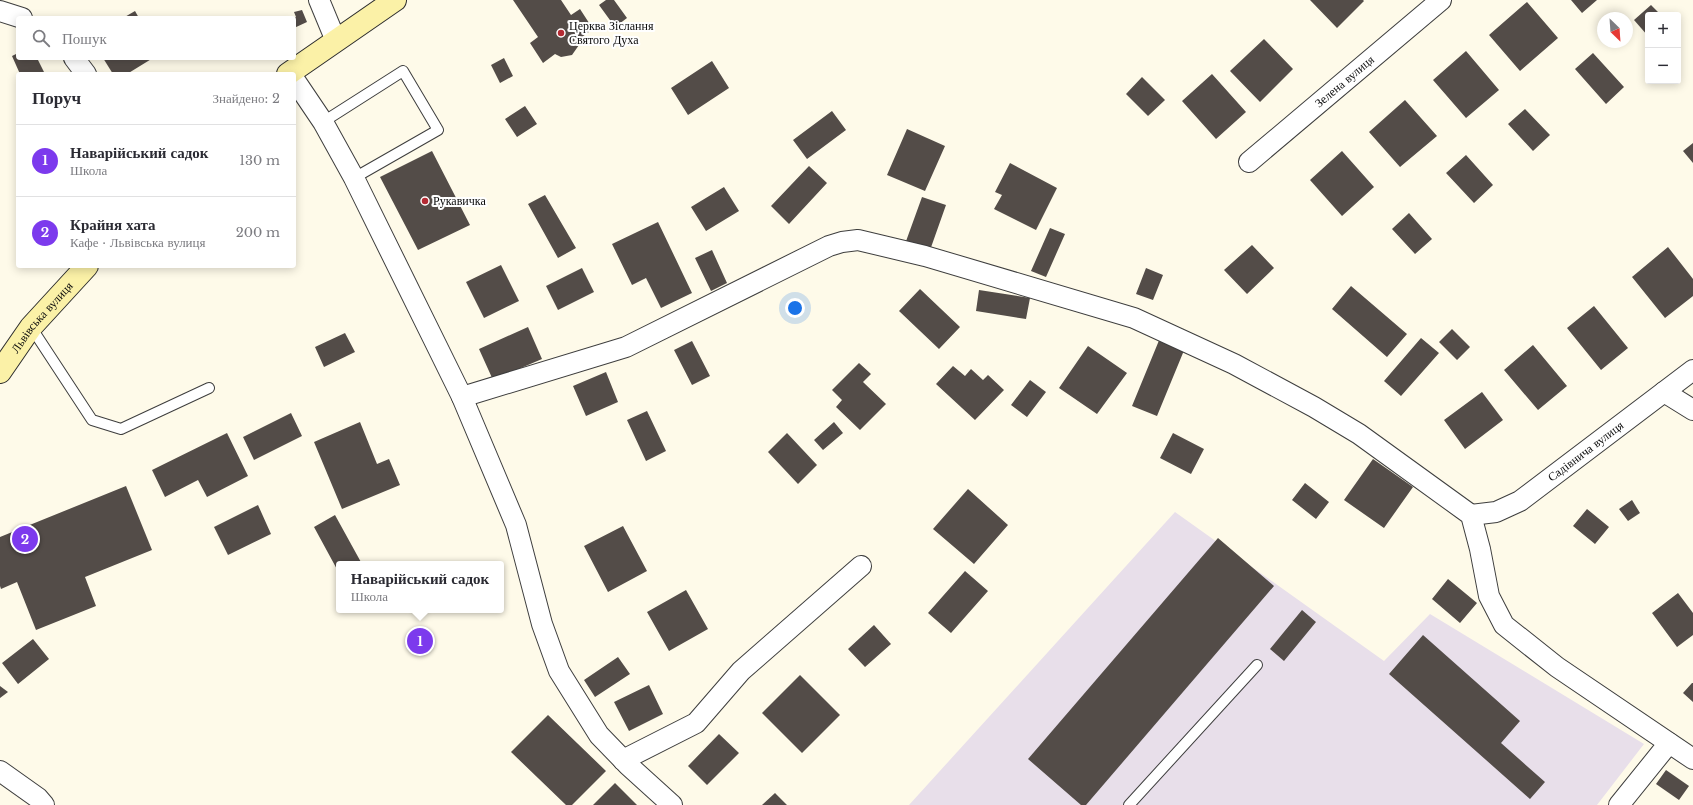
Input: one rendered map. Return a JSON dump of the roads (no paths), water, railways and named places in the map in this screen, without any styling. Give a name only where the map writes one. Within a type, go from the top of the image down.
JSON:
[{"type":"main road","points":[[295,72],[395,0]]},
{"type":"main road","name":"Львівська вулиця","points":[[0,372],[31,327],[85,268]]},
{"type":"street","points":[[319,0],[336,41]]},
{"type":"street","name":"Зелена вулиця","points":[[1249,162],[1441,0]]},
{"type":"street","points":[[0,12],[16,16]]},
{"type":"street","points":[[76,60],[84,72]]},
{"type":"street","points":[[296,82],[324,122],[354,178],[462,397],[516,525],[542,624],[558,671],[600,735],[623,760],[672,805]]},
{"type":"street","points":[[462,397],[626,347],[829,246],[842,242],[858,240],[925,256],[1134,318],[1234,364],[1314,407],[1359,434],[1471,515],[1480,549],[1489,596],[1504,625],[1557,667],[1693,758]]},
{"type":"street","name":"Садівнича вулиця","points":[[1471,515],[1496,512],[1520,501],[1693,370]]},
{"type":"street","points":[[1664,392],[1693,410]]},
{"type":"street","points":[[623,760],[696,723],[741,671],[861,566]]},
{"type":"street","points":[[1619,805],[1669,743]]},
{"type":"street","points":[[0,771],[36,803]]},
{"type":"lane","points":[[324,122],[403,71],[438,130],[354,178]]},
{"type":"lane","points":[[31,327],[92,420],[121,429],[209,388]]},
{"type":"lane","points":[[1129,805],[1258,665]]},
{"type":"place","name":"Церква Зіслання Святого Духа","points":[[561,33]]},
{"type":"place","name":"Рукавичка","points":[[425,201]]},
{"type":"place","name":"Крайня хата","points":[[25,539]]},
{"type":"place","name":"Наварійський садок","points":[[420,641]]}]
